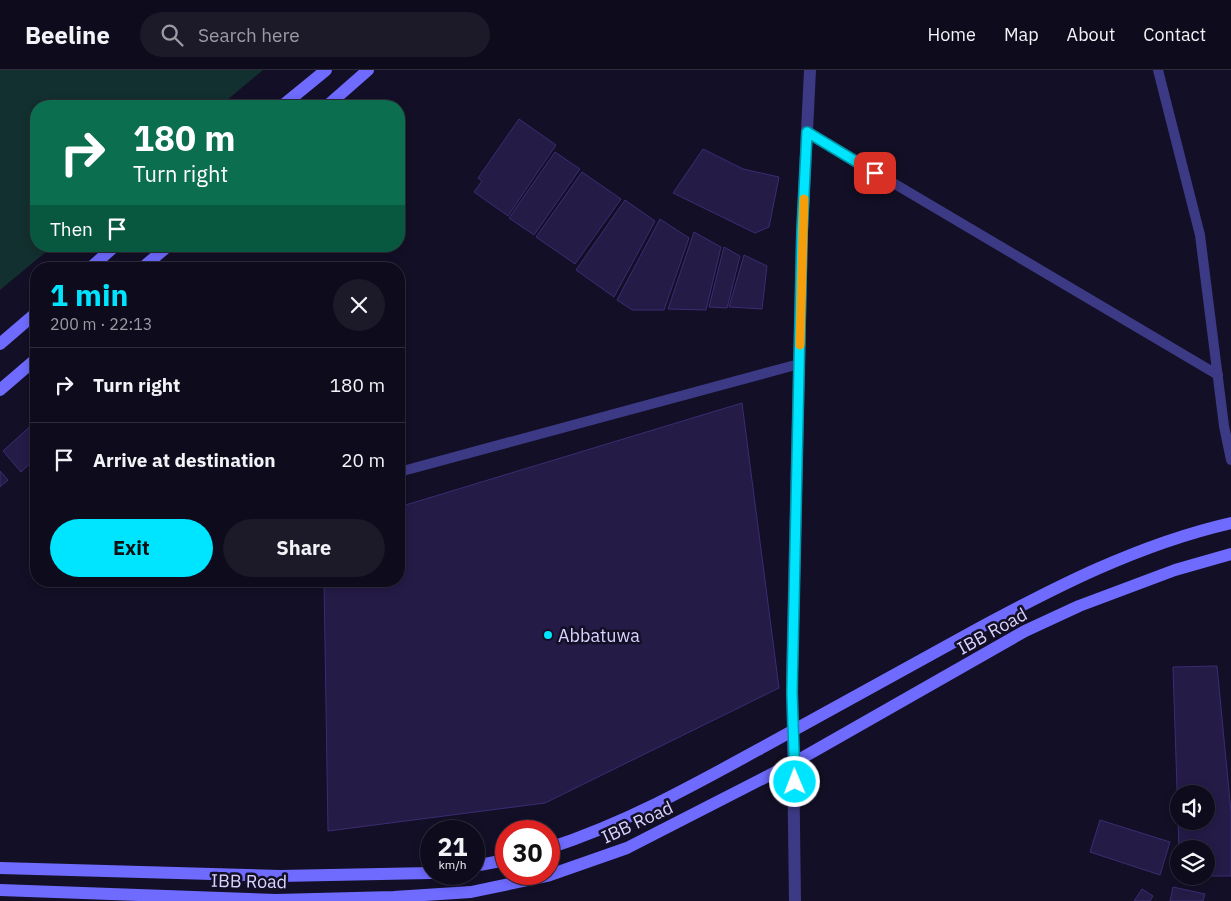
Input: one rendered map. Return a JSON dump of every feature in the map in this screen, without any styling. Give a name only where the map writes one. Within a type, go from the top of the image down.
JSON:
[{"type":"main road","points":[[289,100],[326,70]]},
{"type":"main road","points":[[334,100],[368,70]]},
{"type":"main road","points":[[97,262],[108,252]]},
{"type":"main road","points":[[149,262],[161,252]]},
{"type":"main road","points":[[0,344],[30,318]]},
{"type":"main road","points":[[0,390],[30,364]]},
{"type":"main road","name":"IBB Road","points":[[560,844],[616,824],[680,793],[1036,597],[1100,567],[1150,548],[1187,534],[1231,523]]},
{"type":"main road","name":"IBB Road","points":[[0,890],[276,900],[394,897],[471,892],[547,876],[627,848],[795,762],[1025,631],[1079,606],[1175,570],[1231,554]]},
{"type":"main road","name":"IBB Road","points":[[0,868],[280,876],[420,873]]},
{"type":"street","points":[[795,901],[795,762],[791,732],[802,232],[810,70]]},
{"type":"lane","points":[[1158,70],[1200,234],[1231,460]]},
{"type":"lane","points":[[807,132],[1218,376]]},
{"type":"lane","points":[[405,470],[799,364]]},
{"type":"green space","points":[[0,70],[263,70],[227,100],[30,100],[30,252],[46,252],[34,262],[30,262],[30,265],[0,290]]},
{"type":"building","points":[[519,119],[556,145],[508,216],[474,192],[482,181],[478,178]]},
{"type":"building","points":[[703,149],[743,169],[779,177],[769,227],[755,233],[673,193]]},
{"type":"building","points":[[555,152],[580,169],[534,235],[509,218]]},
{"type":"building","points":[[582,172],[621,199],[575,264],[536,237]]},
{"type":"building","points":[[625,200],[655,221],[614,297],[576,270]]},
{"type":"building","points":[[660,219],[689,238],[664,310],[632,310],[617,300]]},
{"type":"building","points":[[694,232],[721,247],[706,310],[668,309]]},
{"type":"building","points":[[724,247],[740,256],[727,308],[709,307]]},
{"type":"building","points":[[744,255],[767,266],[762,309],[729,307]]},
{"type":"building","name":"Abbatuwa","points":[[742,403],[779,688],[545,803],[328,831],[324,587],[405,587],[405,505]]},
{"type":"building","points":[[30,426],[30,464],[21,472],[3,451]]},
{"type":"building","points":[[0,471],[8,480],[0,487]]},
{"type":"building","points":[[1217,666],[1231,812],[1231,876],[1215,876],[1215,840],[1179,840],[1178,830],[1215,830],[1215,785],[1177,785],[1173,667]]},
{"type":"building","points":[[1100,820],[1170,842],[1160,875],[1090,852]]},
{"type":"building","points":[[1173,887],[1205,894],[1203,901],[1170,901]]},
{"type":"building","points":[[1142,889],[1153,896],[1150,901],[1134,901]]},
{"type":"slow traffic","points":[[800,345],[804,199]]},
{"type":"place","name":"Abbatuwa","points":[[548,635]]},
{"type":"route","points":[[795,782],[795,762],[791,732],[802,232],[807,132],[875,173]]}]
